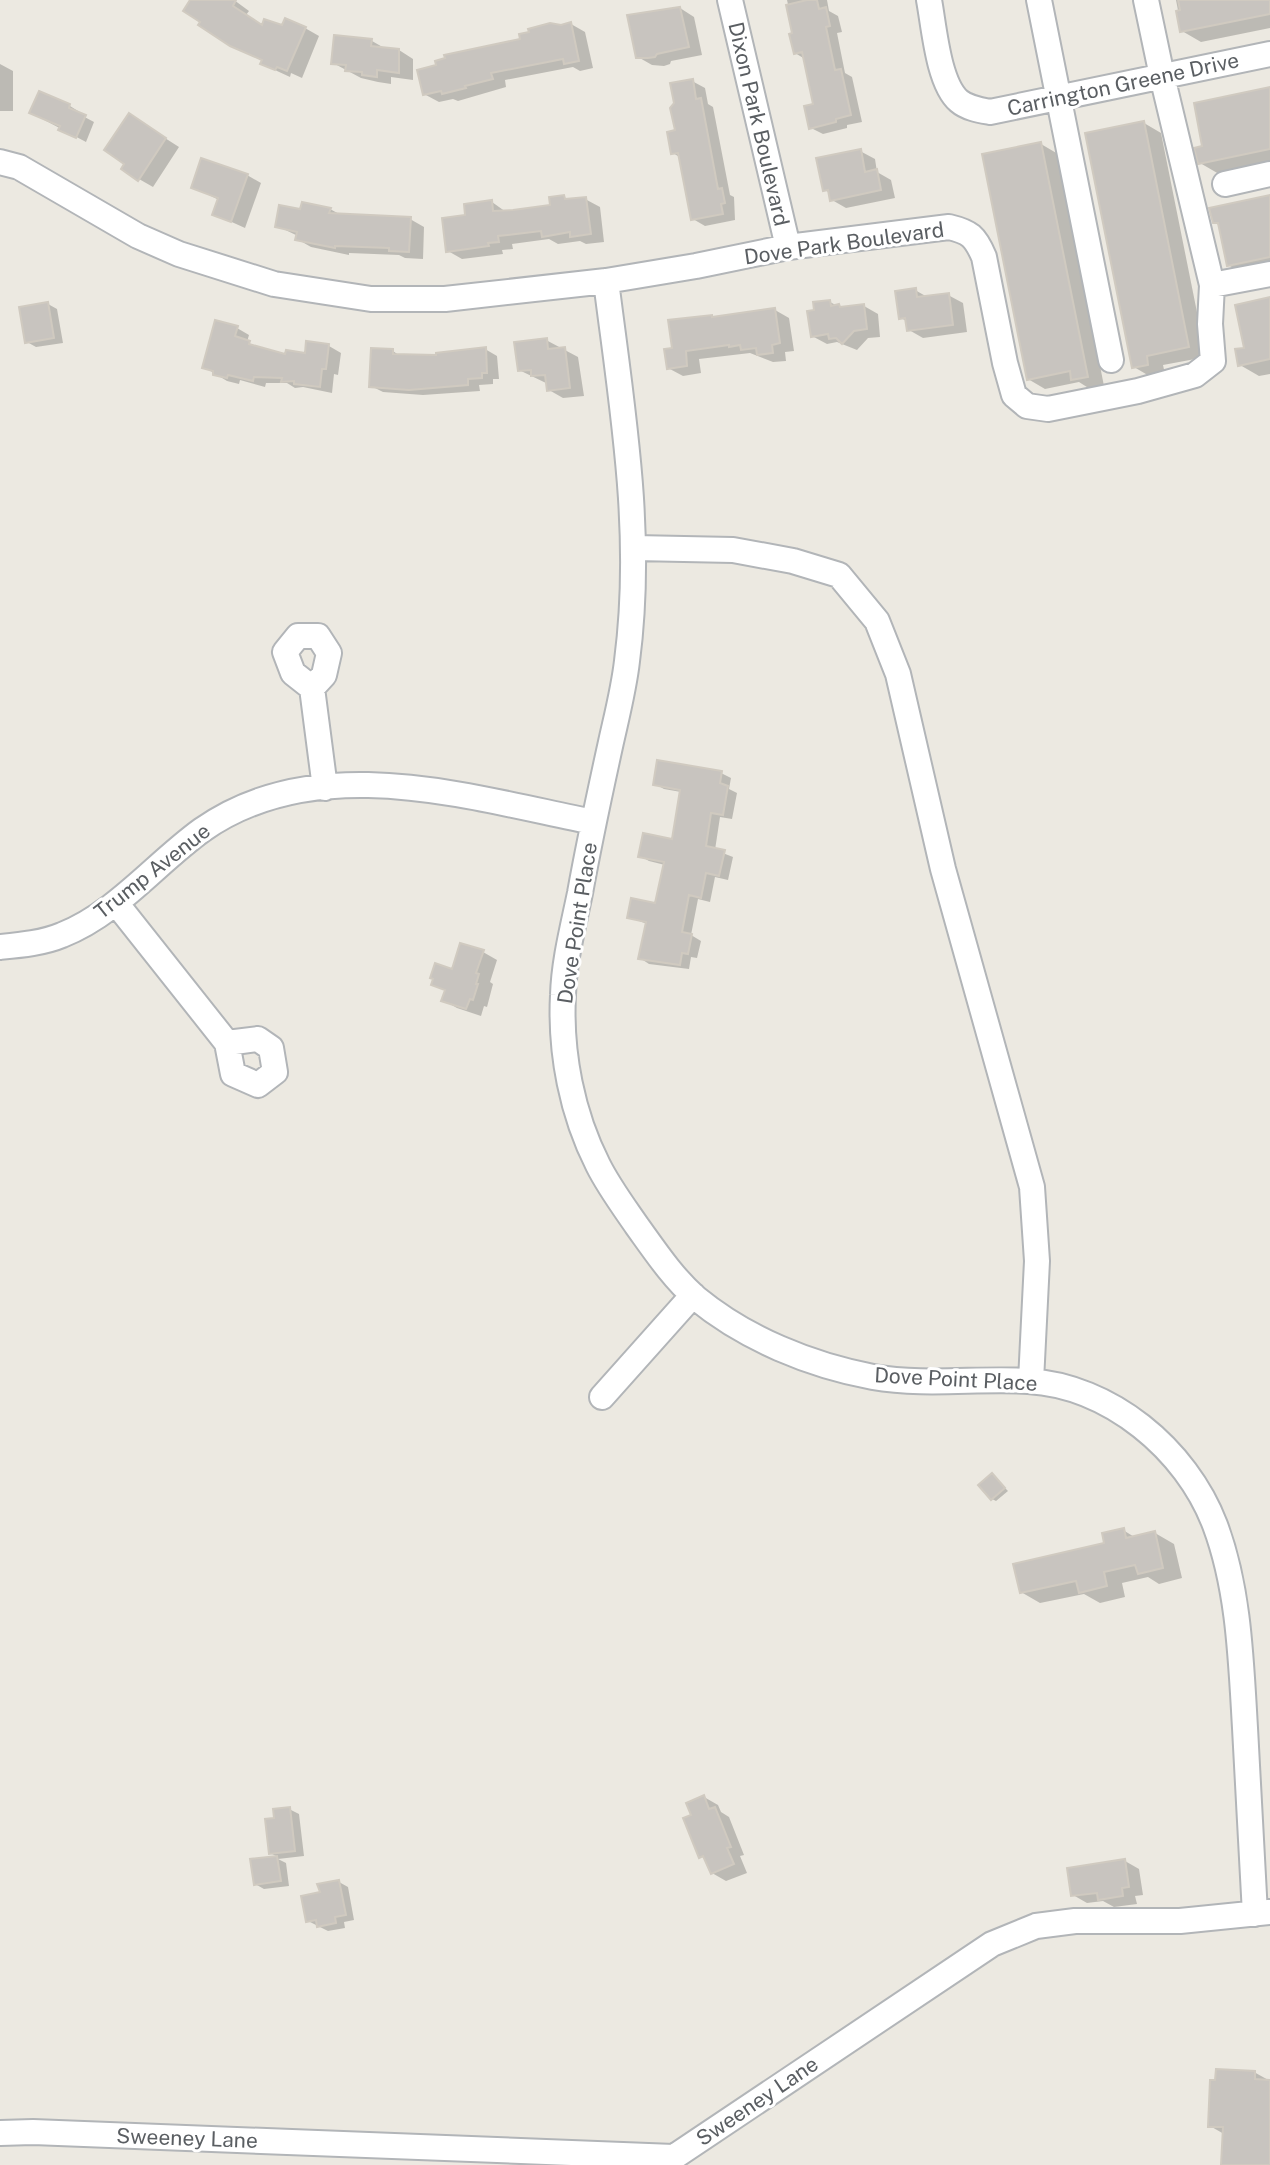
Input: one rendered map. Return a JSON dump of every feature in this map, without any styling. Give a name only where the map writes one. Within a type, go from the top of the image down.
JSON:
[{"type":"street","name":"Dixon Park Boulevard","points":[[730,0],[788,247]]},
{"type":"street","name":"Carrington Greene Drive","points":[[929,0],[947,85],[958,100],[973,108],[990,112],[1270,54]]},
{"type":"street","points":[[1039,0],[1111,359]]},
{"type":"street","name":"Dove Park Boulevard","points":[[0,162],[19,167],[42,179],[138,236],[216,267],[274,284],[371,299],[445,299],[606,281],[788,247],[948,227],[967,231],[978,243],[984,257],[1014,395],[1027,406],[1048,410],[1138,391],[1195,375],[1213,361],[1210,324],[1212,285],[1146,0]]},
{"type":"street","points":[[1225,184],[1270,174]]},
{"type":"street","points":[[1212,285],[1270,274]]},
{"type":"street","name":"Dove Point Place","points":[[606,281],[624,423],[635,548],[627,663],[593,822],[565,968],[563,996],[565,1055],[571,1092],[599,1166],[645,1237],[671,1271],[693,1295],[753,1336],[787,1352],[825,1365],[874,1377],[912,1381],[1031,1381],[1065,1387],[1098,1399],[1127,1416],[1155,1437],[1177,1461],[1199,1493],[1213,1520],[1230,1579],[1263,1913]]},
{"type":"street","points":[[635,548],[733,550],[793,561],[839,575],[877,621],[898,674],[943,869],[1032,1187],[1037,1261],[1031,1381]]},
{"type":"street","points":[[312,688],[325,788]]},
{"type":"street","name":"Trump Avenue","points":[[0,947],[63,935],[116,903],[201,831],[218,820],[262,801],[325,788],[356,785],[415,787],[593,822]]},
{"type":"street","points":[[116,903],[227,1043]]},
{"type":"street","points":[[601,1397],[693,1295]]},
{"type":"street","name":"Sweeney Lane","points":[[0,2133],[674,2157],[992,1944],[1036,1926],[1075,1921],[1180,1922],[1263,1913]]},
{"type":"building","points":[[190,0],[236,0],[233,6],[262,25],[264,19],[282,25],[285,18],[306,27],[287,71],[260,64],[262,60],[230,46],[198,25],[200,22],[183,11]]},
{"type":"building","points":[[817,0],[819,9],[826,7],[830,26],[826,27],[835,70],[841,69],[851,115],[809,129],[804,106],[813,104],[802,52],[794,54],[786,5]]},
{"type":"building","points":[[1178,0],[1270,0],[1270,14],[1180,32],[1176,11],[1180,10]]},
{"type":"building","points":[[680,7],[689,47],[657,54],[655,57],[636,58],[627,15]]},
{"type":"building","points":[[571,22],[579,61],[564,64],[563,59],[491,73],[493,79],[465,86],[466,88],[423,95],[417,70],[436,65],[435,61],[445,58],[444,55],[520,39],[519,34],[529,32],[528,29],[550,23],[561,25]]},
{"type":"building","points":[[334,35],[372,39],[371,46],[399,49],[399,73],[377,70],[377,77],[362,75],[362,72],[345,71],[346,65],[331,64]]},
{"type":"building","points":[[693,79],[696,99],[701,98],[718,189],[722,188],[725,203],[721,204],[723,214],[691,220],[678,153],[671,154],[667,132],[675,130],[670,108],[674,103],[670,83]]},
{"type":"building","points":[[1270,87],[1270,149],[1198,164],[1194,148],[1202,146],[1194,103]]},
{"type":"building","points":[[39,91],[70,104],[69,108],[86,115],[76,138],[58,130],[60,126],[29,113]]},
{"type":"building","points":[[129,113],[166,138],[138,181],[121,169],[124,164],[104,150]]},
{"type":"building","points":[[1144,121],[1189,347],[1147,356],[1148,365],[1132,368],[1085,133]]},
{"type":"building","points":[[1041,142],[1088,377],[1071,380],[1070,371],[1027,380],[982,154]]},
{"type":"building","points":[[861,149],[865,172],[877,169],[881,190],[830,201],[828,190],[823,191],[816,158]]},
{"type":"building","points":[[201,158],[248,174],[231,222],[212,215],[218,198],[191,188]]},
{"type":"building","points":[[564,195],[565,199],[586,197],[591,234],[570,237],[570,232],[542,237],[541,231],[498,236],[499,242],[488,243],[489,246],[446,252],[442,218],[465,215],[464,204],[492,200],[493,211],[513,210],[550,205],[549,197]]},
{"type":"building","points":[[1270,195],[1270,257],[1227,266],[1218,223],[1213,223],[1209,208]]},
{"type":"building","points":[[302,202],[331,208],[329,213],[411,217],[409,252],[389,251],[389,248],[335,248],[295,240],[297,232],[275,227],[279,205],[300,209]]},
{"type":"building","points":[[916,288],[917,297],[949,293],[953,325],[907,331],[905,318],[899,319],[895,291]]},
{"type":"building","points":[[1270,297],[1270,359],[1238,366],[1235,349],[1244,348],[1235,305]]},
{"type":"building","points":[[830,300],[831,306],[864,304],[867,329],[854,331],[842,344],[836,338],[829,339],[828,334],[811,337],[807,311],[814,310],[813,302]]},
{"type":"building","points":[[48,302],[54,338],[25,343],[19,307]]},
{"type":"building","points":[[775,308],[780,343],[772,345],[773,353],[757,355],[756,348],[741,350],[740,345],[686,351],[687,366],[667,369],[664,349],[672,348],[668,320]]},
{"type":"building","points":[[215,320],[238,326],[235,336],[250,341],[249,344],[285,354],[286,350],[305,353],[306,341],[329,344],[326,369],[322,369],[320,387],[294,384],[294,381],[281,382],[282,378],[254,377],[253,381],[228,375],[227,378],[213,375],[213,371],[202,368]]},
{"type":"building","points":[[547,338],[548,349],[565,347],[570,388],[547,391],[545,375],[531,376],[531,370],[518,371],[514,342]]},
{"type":"building","points":[[486,347],[487,373],[482,373],[482,378],[468,379],[468,385],[409,390],[369,387],[371,348],[393,349],[393,354],[436,355]]},
{"type":"building","points":[[657,760],[722,771],[720,783],[728,786],[723,815],[711,813],[706,846],[725,850],[719,876],[706,873],[701,898],[689,895],[682,932],[692,934],[688,954],[682,953],[680,965],[638,959],[646,922],[627,918],[631,898],[655,903],[664,862],[638,857],[643,833],[672,839],[680,790],[653,785]]},
{"type":"building","points":[[460,943],[484,950],[476,973],[479,974],[478,984],[473,1000],[470,999],[466,1009],[441,1001],[445,990],[431,985],[433,979],[430,978],[435,963],[452,969]]},
{"type":"building","points":[[992,1473],[1005,1488],[991,1500],[978,1485]]},
{"type":"building","points":[[1124,1528],[1126,1538],[1155,1531],[1163,1568],[1138,1574],[1135,1565],[1104,1572],[1107,1586],[1079,1593],[1076,1581],[1020,1593],[1013,1564],[1104,1543],[1102,1533]]},
{"type":"building","points":[[704,1795],[709,1809],[715,1807],[731,1847],[727,1848],[734,1864],[711,1874],[703,1856],[699,1858],[683,1818],[691,1815],[686,1803]]},
{"type":"building","points":[[290,1807],[295,1851],[269,1854],[265,1819],[274,1818],[273,1809]]},
{"type":"building","points":[[277,1856],[281,1881],[254,1885],[250,1859]]},
{"type":"building","points":[[1125,1859],[1129,1887],[1122,1888],[1123,1896],[1098,1900],[1097,1893],[1071,1896],[1067,1868]]},
{"type":"building","points":[[339,1880],[346,1915],[335,1917],[336,1923],[317,1927],[316,1920],[306,1922],[301,1896],[320,1892],[317,1884]]},
{"type":"building","points":[[1216,2069],[1255,2071],[1255,2079],[1270,2080],[1270,2165],[1221,2165],[1223,2127],[1208,2127],[1210,2080],[1215,2080]]}]
